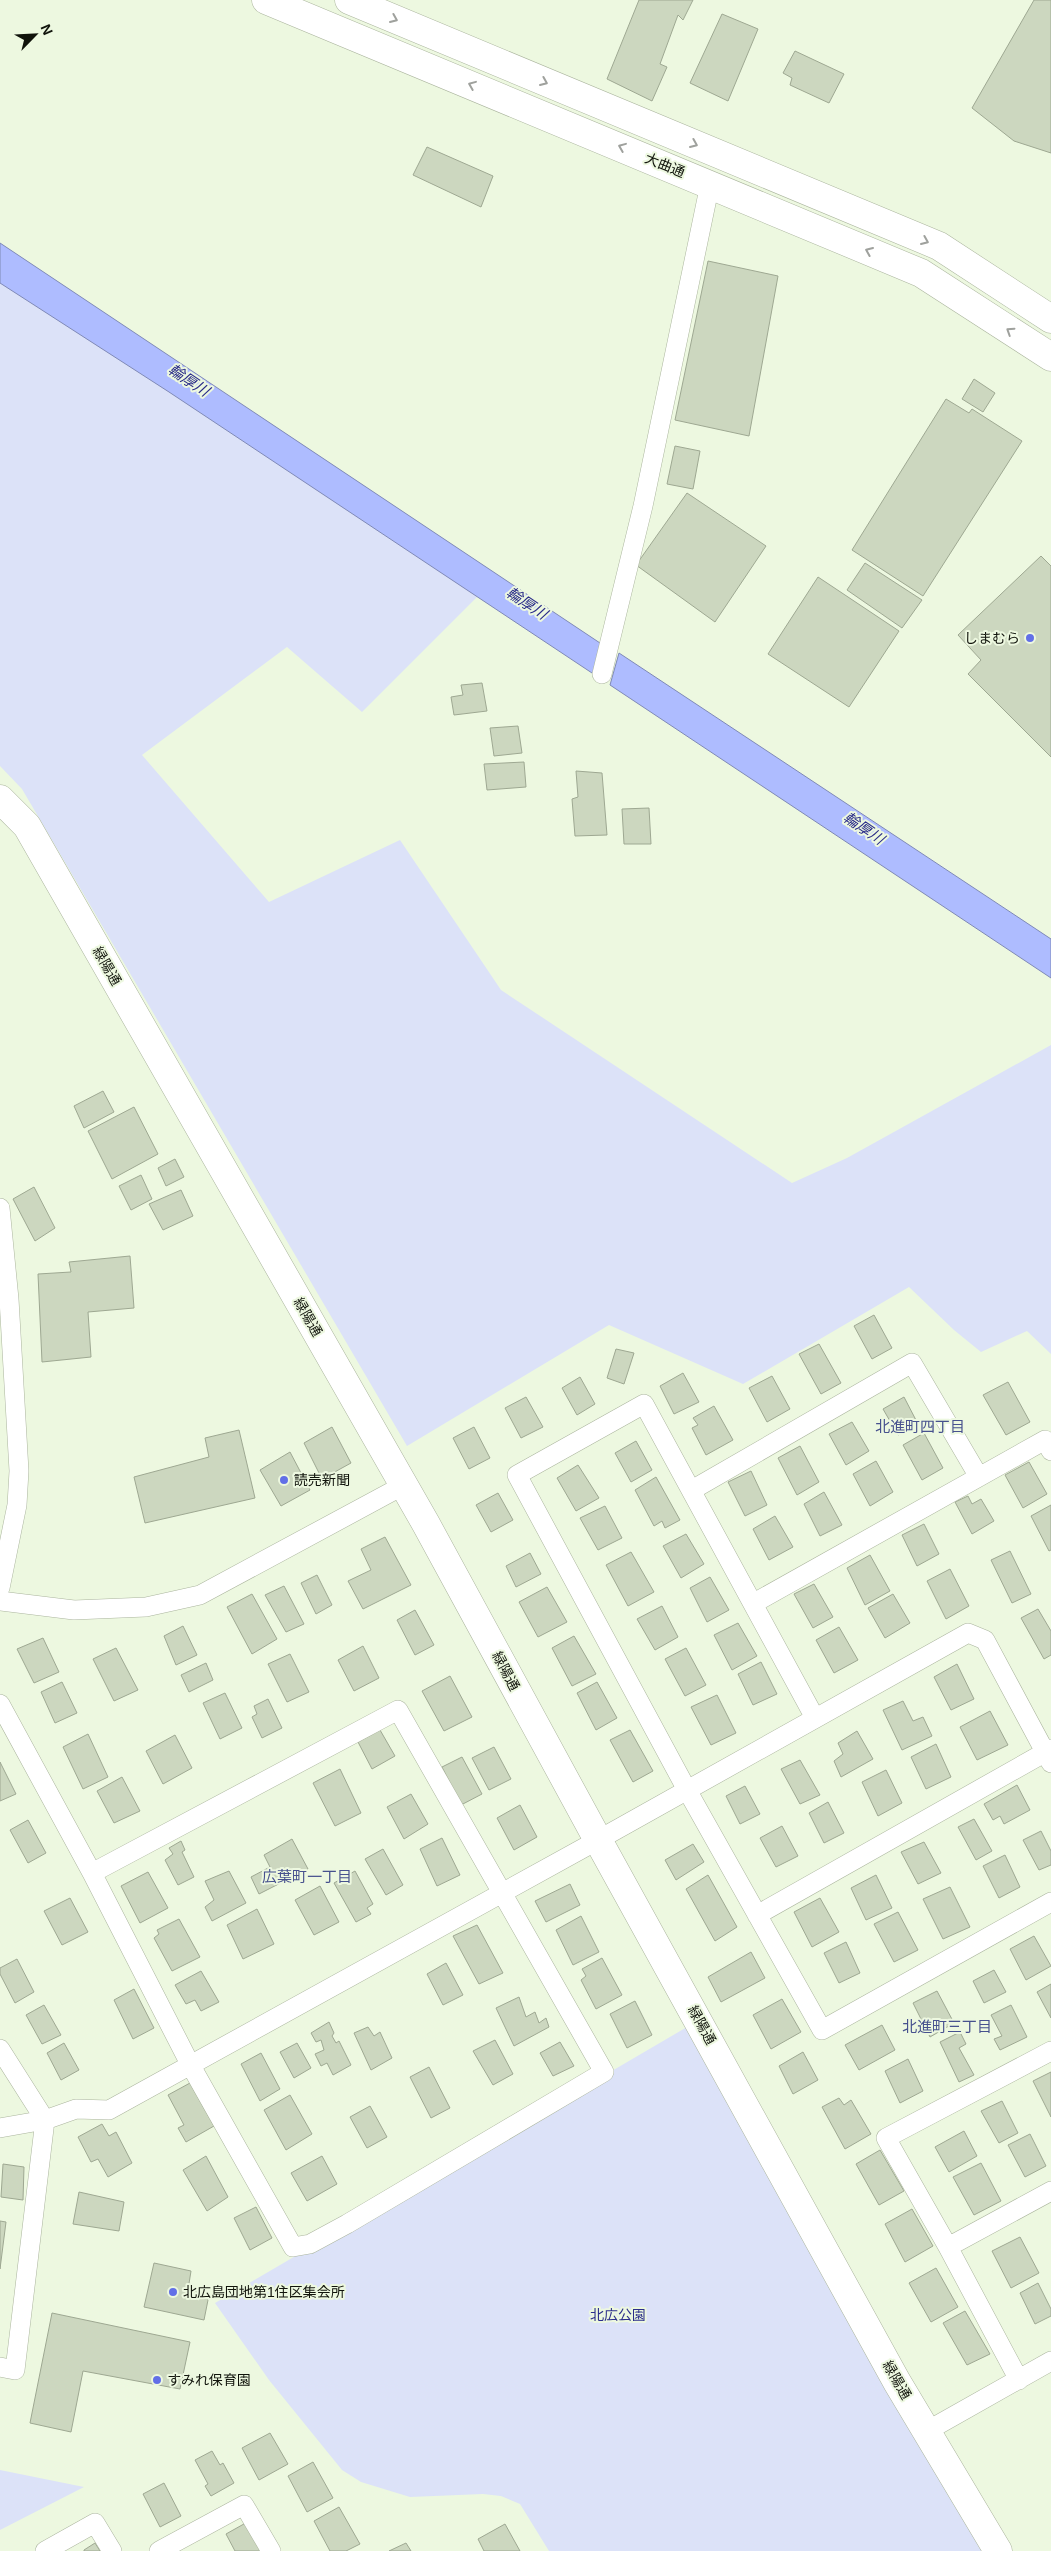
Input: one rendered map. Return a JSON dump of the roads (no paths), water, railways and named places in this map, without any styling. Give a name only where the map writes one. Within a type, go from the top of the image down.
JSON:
[{"type":"street","name":"大曲通","points":[[266,0],[921,273],[1051,357]]},
{"type":"street","points":[[349,0],[939,246],[1051,318]]},
{"type":"street","points":[[602,674],[643,506],[710,184]]},
{"type":"street","name":"緑陽通","points":[[0,800],[27,826],[404,1485],[897,2382],[998,2551]]},
{"type":"street","points":[[0,1208],[10,1307],[19,1471],[17,1505],[0,1588]]},
{"type":"street","points":[[692,1490],[912,1363],[979,1478]]},
{"type":"street","points":[[815,1718],[644,1404],[517,1475],[687,1790],[822,2030],[1051,1902]]},
{"type":"street","points":[[754,1603],[1045,1440],[1051,1451]]},
{"type":"street","points":[[0,1601],[74,1610],[146,1607],[200,1595],[404,1485]]},
{"type":"street","points":[[0,2128],[45,2120],[76,2109],[109,2110],[598,1840],[968,1632],[985,1640],[1049,1755],[757,1915]]},
{"type":"street","points":[[0,1704],[92,1873],[191,2066],[292,2247],[310,2244],[347,2224],[604,2072],[398,1710],[92,1873]]},
{"type":"street","points":[[0,2049],[45,2120],[15,2370],[0,2367]]},
{"type":"street","points":[[1019,2380],[948,2247],[886,2138],[1051,2050]]},
{"type":"street","points":[[948,2247],[1051,2191]]},
{"type":"street","points":[[927,2431],[1051,2361]]},
{"type":"street","points":[[159,2551],[244,2505],[271,2551]]},
{"type":"street","points":[[45,2551],[95,2523],[112,2551]]},
{"type":"water","name":"輪厚川","points":[[0,243],[603,645],[595,675],[169,392],[0,283]]},
{"type":"water","name":"輪厚川","points":[[619,653],[1051,939],[1051,978],[610,685]]},
{"type":"place","name":"しまむら","points":[[1030,638]]},
{"type":"place","name":"読売新聞","points":[[284,1480]]},
{"type":"place","name":"北広島団地第1住区集会所","points":[[173,2292]]},
{"type":"place","name":"すみれ保育園","points":[[157,2380]]},
{"type":"district","name":"北進町四丁目","points":[[920,1426]]},
{"type":"district","name":"広葉町一丁目","points":[[307,1876]]},
{"type":"district","name":"北進町三丁目","points":[[947,2026]]},
{"type":"park label","name":"北広公園","points":[[618,2315]]}]
